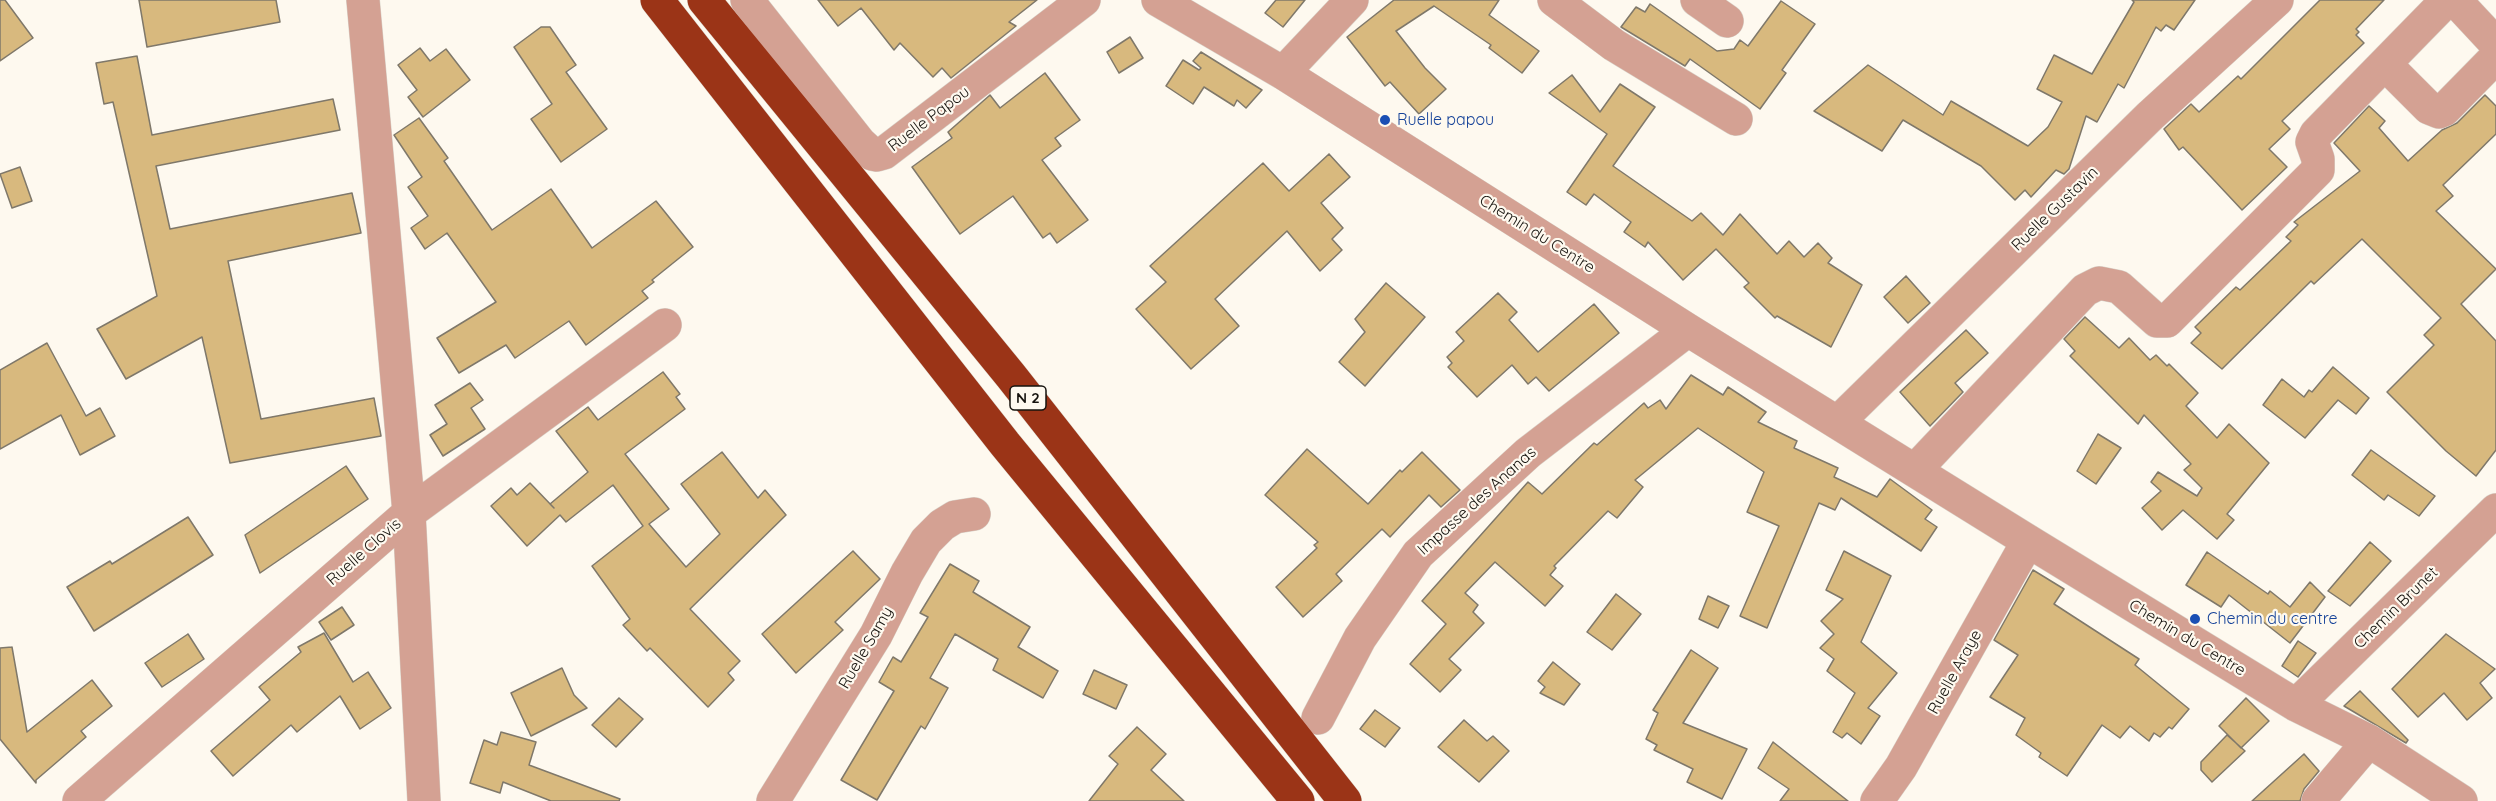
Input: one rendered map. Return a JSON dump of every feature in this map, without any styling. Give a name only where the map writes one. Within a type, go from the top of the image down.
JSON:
[{"type":"highway","name":"N 2","points":[[657,0],[1005,444],[1298,801]]},
{"type":"highway","name":"N 2","points":[[705,0],[1011,376],[1345,801]]},
{"type":"street","points":[[363,0],[409,513],[424,801]]},
{"type":"street","name":"Ruelle Papou","points":[[747,0],[860,142],[872,154],[877,155],[884,153],[1084,0]]},
{"type":"street","name":"Chemin du Centre","points":[[1158,0],[1283,73],[1688,330],[1916,469],[2028,541],[2296,705],[2369,741],[2461,801]]},
{"type":"street","points":[[1283,73],[1352,0]]},
{"type":"street","points":[[1554,0],[1614,45],[1736,119]]},
{"type":"street","points":[[1697,0],[1727,21]]},
{"type":"street","name":"Ruelle Gustavin","points":[[1838,422],[2150,116],[2277,0]]},
{"type":"street","points":[[1916,469],[2085,290],[2099,283],[2120,287],[2157,321],[2167,321],[2318,170],[2313,137],[2450,0],[2455,0],[2496,44]]},
{"type":"street","points":[[2385,64],[2429,108],[2439,112],[2444,110],[2496,57]]},
{"type":"street","name":"Ruelle Clovis","points":[[79,801],[409,513],[665,325]]},
{"type":"street","name":"Impasse des Ananas","points":[[1318,718],[1360,638],[1418,554],[1528,453],[1688,330]]},
{"type":"street","name":"Chemin Brunet","points":[[2296,705],[2496,510]]},
{"type":"street","name":"Ruelle Samy","points":[[773,801],[876,635],[926,541],[942,525],[955,518],[974,514]]},
{"type":"street","name":"Ruelle Araye","points":[[1877,801],[1901,767],[2028,541]]},
{"type":"street","points":[[2318,801],[2369,741]]},
{"type":"building","points":[[0,0],[5,0],[33,38],[0,61]]},
{"type":"building","points":[[139,0],[276,0],[280,22],[147,47]]},
{"type":"building","points":[[818,0],[1037,0],[1009,22],[1016,26],[951,78],[942,68],[933,77],[900,43],[894,50],[861,8],[838,26]]},
{"type":"building","points":[[1276,0],[1305,0],[1283,27],[1265,13]]},
{"type":"building","points":[[1394,0],[1499,0],[1489,15],[1539,51],[1522,73],[1489,48],[1491,45],[1434,6],[1396,31],[1425,68],[1446,89],[1419,114],[1390,82],[1385,86],[1347,37]]},
{"type":"building","points":[[2132,0],[2195,0],[2174,30],[2166,25],[2161,31],[2156,27],[2124,88],[2118,84],[2097,122],[2086,116],[2069,169],[2064,174],[2056,170],[2031,197],[2025,190],[2015,200],[1981,166],[1903,120],[1882,151],[1814,111],[1868,65],[1943,115],[1951,101],[2028,146],[2048,127],[2062,102],[2037,89],[2054,55],[2092,74],[2134,2]]},
{"type":"building","points":[[2320,0],[2384,0],[2356,29],[2359,32],[2356,35],[2364,43],[2282,121],[2290,129],[2269,149],[2287,167],[2242,210],[2183,147],[2179,150],[2164,129],[2191,104],[2199,112],[2238,76],[2241,79]]},
{"type":"building","points":[[1781,1],[1815,24],[1782,70],[1786,73],[1760,109],[1690,59],[1685,66],[1621,27],[1636,7],[1645,12],[1650,4],[1717,51],[1734,49],[1740,40],[1748,46]]},
{"type":"building","points":[[541,27],[550,27],[576,65],[566,72],[607,129],[561,162],[531,119],[552,104],[514,47]]},
{"type":"building","points":[[1130,37],[1143,58],[1119,73],[1107,52]]},
{"type":"building","points":[[420,48],[430,61],[446,49],[470,80],[423,117],[408,97],[417,90],[398,65]]},
{"type":"building","points":[[1201,52],[1262,90],[1246,108],[1237,100],[1234,106],[1204,87],[1193,104],[1166,86],[1183,60],[1199,70],[1201,68],[1193,61]]},
{"type":"building","points":[[137,56],[152,135],[333,99],[340,130],[156,166],[170,229],[352,193],[361,233],[228,261],[261,419],[374,398],[381,436],[230,463],[202,337],[126,379],[97,329],[157,296],[113,102],[104,104],[96,63]]},
{"type":"building","points":[[1045,73],[1080,120],[1055,138],[1061,146],[1042,160],[1088,220],[1057,243],[1050,233],[1043,238],[1013,196],[960,234],[912,167],[952,138],[948,132],[990,95],[1000,108]]},
{"type":"building","points":[[1572,75],[1600,112],[1620,84],[1655,107],[1613,166],[1692,221],[1701,213],[1723,235],[1740,214],[1777,254],[1789,241],[1804,257],[1818,243],[1832,258],[1828,263],[1862,285],[1831,347],[1777,316],[1775,318],[1744,287],[1749,283],[1716,249],[1683,280],[1648,242],[1645,247],[1624,232],[1631,222],[1594,194],[1586,205],[1567,192],[1607,134],[1549,93]]},
{"type":"building","points":[[2485,95],[2496,106],[2496,134],[2443,185],[2453,196],[2436,211],[2496,269],[2461,304],[2496,341],[2496,450],[2476,476],[2446,451],[2387,392],[2434,345],[2424,335],[2441,318],[2362,239],[2314,284],[2311,281],[2222,369],[2191,343],[2201,333],[2195,327],[2236,287],[2240,290],[2291,241],[2286,237],[2298,225],[2294,222],[2360,171],[2334,143],[2369,106],[2385,121],[2379,128],[2408,161],[2442,130],[2457,123]]},
{"type":"building","points":[[419,118],[448,158],[444,161],[492,230],[551,189],[592,248],[656,201],[693,247],[642,291],[648,298],[586,345],[569,321],[515,358],[506,345],[459,373],[437,338],[496,302],[447,233],[425,249],[411,228],[428,216],[408,187],[422,177],[394,135]]},
{"type":"building","points":[[1329,154],[1350,177],[1321,203],[1343,228],[1332,239],[1342,250],[1320,271],[1287,231],[1215,299],[1239,326],[1191,369],[1136,309],[1166,282],[1150,266],[1263,163],[1289,191]]},
{"type":"building","points":[[20,167],[32,201],[12,208],[0,174]]},
{"type":"building","points":[[1906,276],[1930,303],[1908,323],[1884,297]]},
{"type":"building","points":[[1386,283],[1425,317],[1365,386],[1339,362],[1365,332],[1355,319]]},
{"type":"building","points":[[1498,293],[1517,312],[1509,320],[1538,352],[1594,304],[1619,333],[1549,391],[1536,377],[1528,384],[1512,365],[1477,397],[1448,367],[1452,363],[1447,357],[1464,341],[1456,332]]},
{"type":"building","points":[[2085,317],[2119,348],[2129,338],[2150,360],[2156,355],[2167,366],[2169,364],[2198,393],[2186,406],[2217,438],[2229,424],[2269,463],[2227,514],[2234,520],[2217,539],[2183,510],[2162,530],[2142,508],[2161,491],[2151,482],[2158,472],[2197,496],[2202,488],[2184,470],[2191,464],[2144,415],[2138,424],[2070,356],[2075,351],[2064,339]]},
{"type":"building","points":[[1966,330],[1988,353],[1955,383],[1963,392],[1930,426],[1900,392]]},
{"type":"building","points":[[47,343],[86,416],[100,408],[115,436],[80,455],[61,415],[0,449],[0,370]]},
{"type":"building","points":[[2333,367],[2369,398],[2356,414],[2338,400],[2305,438],[2263,405],[2282,379],[2304,397],[2309,390],[2312,392]]},
{"type":"building","points":[[663,372],[680,394],[676,397],[685,409],[625,454],[669,509],[649,524],[686,567],[720,534],[681,484],[722,452],[758,498],[765,490],[786,515],[690,609],[740,661],[728,673],[734,680],[708,707],[650,648],[647,651],[623,625],[630,619],[592,566],[643,526],[613,485],[566,522],[560,515],[527,546],[491,506],[511,488],[517,495],[530,483],[550,504],[588,472],[556,431],[588,407],[598,420]]},
{"type":"building","points":[[1691,375],[1723,395],[1728,387],[1766,412],[1758,422],[1797,441],[1794,448],[1838,468],[1834,477],[1877,497],[1890,479],[1932,510],[1925,519],[1937,527],[1921,551],[1841,498],[1835,510],[1819,503],[1767,628],[1740,616],[1779,526],[1747,512],[1764,472],[1698,428],[1635,480],[1643,487],[1617,518],[1608,511],[1554,566],[1556,568],[1550,575],[1563,586],[1545,606],[1495,562],[1465,593],[1478,605],[1473,612],[1484,623],[1449,659],[1461,670],[1440,692],[1410,664],[1446,624],[1422,601],[1528,482],[1542,494],[1594,443],[1597,445],[1644,403],[1648,408],[1660,400],[1666,409]]},
{"type":"building","points":[[470,383],[483,400],[471,408],[485,429],[443,456],[430,435],[447,424],[435,405]]},
{"type":"building","points":[[2098,434],[2121,448],[2096,484],[2077,471]]},
{"type":"building","points":[[1307,449],[1368,504],[1400,470],[1402,472],[1422,452],[1460,490],[1441,507],[1429,495],[1390,537],[1382,529],[1336,574],[1342,581],[1303,617],[1276,587],[1317,548],[1314,545],[1318,542],[1265,495]]},
{"type":"building","points":[[2371,450],[2435,496],[2419,516],[2388,495],[2384,500],[2352,475]]},
{"type":"building","points":[[346,466],[368,499],[260,573],[245,535]]},
{"type":"building","points":[[188,517],[213,555],[94,631],[67,587],[110,561],[112,564]]},
{"type":"building","points":[[2370,542],[2391,561],[2350,606],[2328,591]]},
{"type":"building","points":[[853,551],[880,579],[835,622],[843,630],[796,673],[762,634]]},
{"type":"building","points":[[1844,551],[1891,576],[1861,642],[1897,673],[1868,708],[1880,716],[1861,744],[1847,733],[1842,738],[1833,732],[1855,693],[1827,671],[1834,659],[1820,648],[1834,634],[1821,621],[1843,599],[1826,590]]},
{"type":"building","points":[[2207,552],[2268,594],[2270,591],[2290,607],[2310,582],[2325,597],[2290,643],[2229,595],[2221,607],[2186,585]]},
{"type":"building","points":[[950,564],[979,581],[973,592],[1030,627],[1018,647],[1058,671],[1043,698],[993,670],[998,659],[955,634],[930,678],[948,688],[925,729],[921,726],[877,800],[841,780],[894,691],[879,682],[893,657],[901,662],[928,617],[920,613]]},
{"type":"building","points":[[2033,570],[2064,589],[2054,604],[2139,659],[2135,665],[2189,709],[2172,729],[2169,727],[2160,737],[2154,733],[2149,741],[2130,726],[2120,738],[2102,725],[2067,776],[2039,757],[2041,753],[2016,735],[2025,718],[1990,697],[2018,655],[1994,640]]},
{"type":"building","points":[[1616,594],[1641,614],[1612,650],[1587,632]]},
{"type":"building","points":[[1708,596],[1729,606],[1718,628],[1699,619]]},
{"type":"building","points":[[342,607],[354,625],[331,640],[319,622]]},
{"type":"building","points":[[324,633],[353,682],[368,672],[391,708],[360,729],[340,696],[297,732],[291,725],[233,776],[211,751],[270,700],[259,687],[301,652],[298,647]]},
{"type":"building","points":[[188,634],[204,659],[162,687],[145,663]]},
{"type":"building","points":[[2446,634],[2495,669],[2480,683],[2492,698],[2467,720],[2444,693],[2418,717],[2392,689]]},
{"type":"building","points":[[2298,641],[2316,653],[2298,677],[2282,666]]},
{"type":"building","points":[[12,647],[27,732],[92,680],[112,706],[81,731],[86,737],[36,780],[36,783],[0,739],[0,648]]},
{"type":"building","points":[[1691,650],[1718,668],[1683,723],[1747,749],[1722,799],[1687,782],[1693,769],[1654,750],[1657,745],[1646,739],[1658,713],[1653,710]]},
{"type":"building","points":[[1553,662],[1580,684],[1564,705],[1540,693],[1545,687],[1538,681]]},
{"type":"building","points":[[562,668],[574,695],[587,708],[531,736],[511,693]]},
{"type":"building","points":[[1094,670],[1127,685],[1116,709],[1083,694]]},
{"type":"building","points":[[2360,691],[2408,740],[2406,743],[2344,706]]},
{"type":"building","points":[[619,698],[643,719],[616,747],[592,725]]},
{"type":"building","points":[[2246,698],[2269,721],[2241,748],[2219,726]]},
{"type":"building","points":[[1375,710],[1400,728],[1385,747],[1360,729]]},
{"type":"building","points":[[1464,720],[1487,741],[1493,736],[1509,751],[1479,782],[1438,747]]},
{"type":"building","points":[[1137,727],[1166,754],[1151,770],[1184,801],[1089,801],[1118,764],[1109,756]]},
{"type":"building","points":[[501,732],[536,742],[529,765],[620,799],[619,801],[551,801],[503,782],[500,793],[470,783],[484,740],[497,745]]},
{"type":"building","points":[[2227,735],[2245,751],[2212,782],[2201,770],[2201,762]]},
{"type":"building","points":[[1773,742],[1848,801],[1780,801],[1789,789],[1758,768]]},
{"type":"building","points":[[2304,754],[2319,771],[2304,789],[2300,801],[2252,801]]},
{"type":"place","name":"Ruelle papou","points":[[1385,120]]},
{"type":"place","name":"Chemin du centre","points":[[2195,619]]}]
